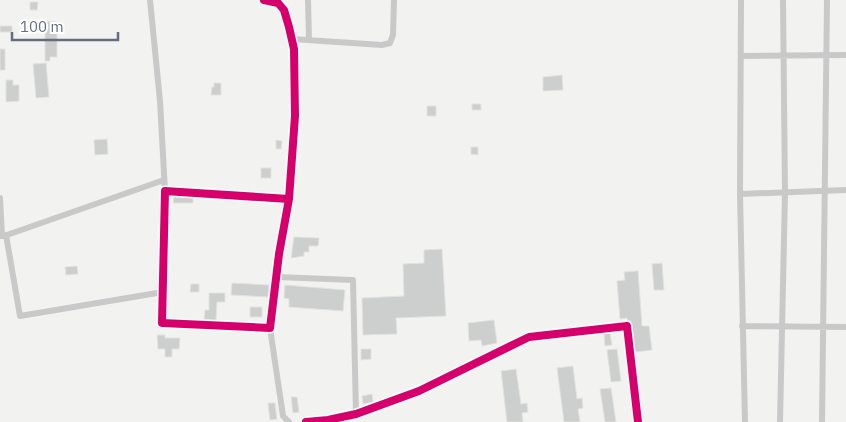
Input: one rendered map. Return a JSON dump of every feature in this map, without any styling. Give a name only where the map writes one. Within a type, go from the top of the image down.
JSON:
[{"type":"street","points":[[150,0],[160,101],[165,191],[162,323],[270,328]]},
{"type":"street","points":[[264,0],[278,3],[284,10],[294,49],[295,116],[289,199],[270,328],[283,416],[289,422]]},
{"type":"street","points":[[308,0],[309,40]]},
{"type":"street","points":[[292,39],[382,45],[390,43],[393,35],[394,0]]},
{"type":"street","points":[[742,0],[740,194],[745,422]]},
{"type":"street","points":[[780,422],[785,193],[783,0]]},
{"type":"street","points":[[822,422],[827,0]]},
{"type":"street","points":[[741,56],[846,55]]},
{"type":"street","points":[[3,236],[164,180]]},
{"type":"street","points":[[740,194],[785,193],[824,189],[846,190]]},
{"type":"street","points":[[165,191],[289,199]]},
{"type":"street","points":[[0,198],[3,236],[20,316],[163,292]]},
{"type":"street","points":[[276,277],[352,280],[356,414]]},
{"type":"street","points":[[306,422],[328,421],[356,414],[419,391],[472,363],[529,337],[628,326],[638,422]]},
{"type":"street","points":[[742,326],[846,327]]},
{"type":"building","points":[[30,2],[38,2],[37,10],[30,10]]},
{"type":"building","points":[[45,21],[57,22],[57,57],[50,57],[50,61],[45,61]]},
{"type":"building","points":[[0,26],[12,26],[12,32],[0,32]]},
{"type":"building","points":[[0,49],[5,49],[5,70],[0,70]]},
{"type":"building","points":[[46,63],[49,97],[36,98],[33,64]]},
{"type":"building","points":[[562,75],[563,90],[543,91],[543,77]]},
{"type":"building","points":[[6,80],[13,80],[13,85],[19,85],[19,101],[6,102]]},
{"type":"building","points":[[214,83],[221,83],[221,95],[211,95]]},
{"type":"building","points":[[472,104],[481,104],[481,110],[472,110]]},
{"type":"building","points":[[427,106],[436,106],[436,116],[427,116]]},
{"type":"building","points":[[107,139],[108,154],[95,155],[94,140]]},
{"type":"building","points":[[276,140],[282,141],[281,149],[276,149]]},
{"type":"building","points":[[471,147],[478,147],[478,155],[471,154]]},
{"type":"building","points":[[261,168],[271,168],[271,178],[261,178]]},
{"type":"building","points":[[174,197],[193,198],[193,203],[173,203]]},
{"type":"building","points":[[294,237],[319,238],[318,246],[309,246],[309,252],[304,252],[304,256],[291,258]]},
{"type":"building","points":[[442,249],[446,316],[396,318],[397,334],[363,335],[362,298],[404,296],[403,264],[424,263],[424,250]]},
{"type":"building","points":[[662,263],[664,290],[654,290],[652,264]]},
{"type":"building","points":[[77,266],[78,274],[66,275],[65,267]]},
{"type":"building","points":[[638,271],[642,326],[649,326],[652,350],[635,352],[631,321],[628,321],[627,318],[620,319],[617,281],[625,280],[624,272]]},
{"type":"building","points":[[232,283],[269,285],[268,297],[231,295]]},
{"type":"building","points":[[191,284],[199,284],[199,292],[190,292]]},
{"type":"building","points":[[285,285],[345,290],[343,311],[289,307],[289,299],[284,298]]},
{"type":"building","points":[[209,293],[225,293],[225,302],[217,302],[216,320],[204,320],[205,310],[209,310]]},
{"type":"building","points":[[250,307],[262,307],[262,317],[250,317]]},
{"type":"building","points":[[494,320],[497,343],[482,346],[481,340],[469,341],[468,323]]},
{"type":"building","points":[[610,333],[612,345],[605,346],[604,334]]},
{"type":"building","points":[[157,335],[165,335],[165,338],[180,338],[179,349],[172,349],[172,357],[165,357],[165,349],[158,349]]},
{"type":"building","points":[[361,349],[371,349],[371,359],[361,360]]},
{"type":"building","points":[[617,349],[621,381],[611,382],[607,350]]},
{"type":"building","points":[[573,366],[577,399],[582,398],[583,408],[578,409],[580,422],[564,422],[557,368]]},
{"type":"building","points":[[516,369],[521,404],[527,403],[528,412],[522,413],[523,422],[507,422],[501,371]]},
{"type":"building","points":[[611,388],[616,422],[605,422],[600,389]]},
{"type":"building","points":[[372,394],[373,402],[363,404],[362,396]]},
{"type":"building","points":[[291,397],[297,397],[299,412],[293,413]]},
{"type":"building","points":[[268,403],[275,403],[277,419],[270,420]]},
{"type":"cycle path","points":[[264,0],[278,3],[284,10],[294,49],[295,116],[289,199],[279,254],[270,328],[162,323],[165,191],[289,199]]},
{"type":"cycle path","points":[[306,422],[328,420],[356,414],[419,391],[529,337],[627,326],[638,422]]}]
